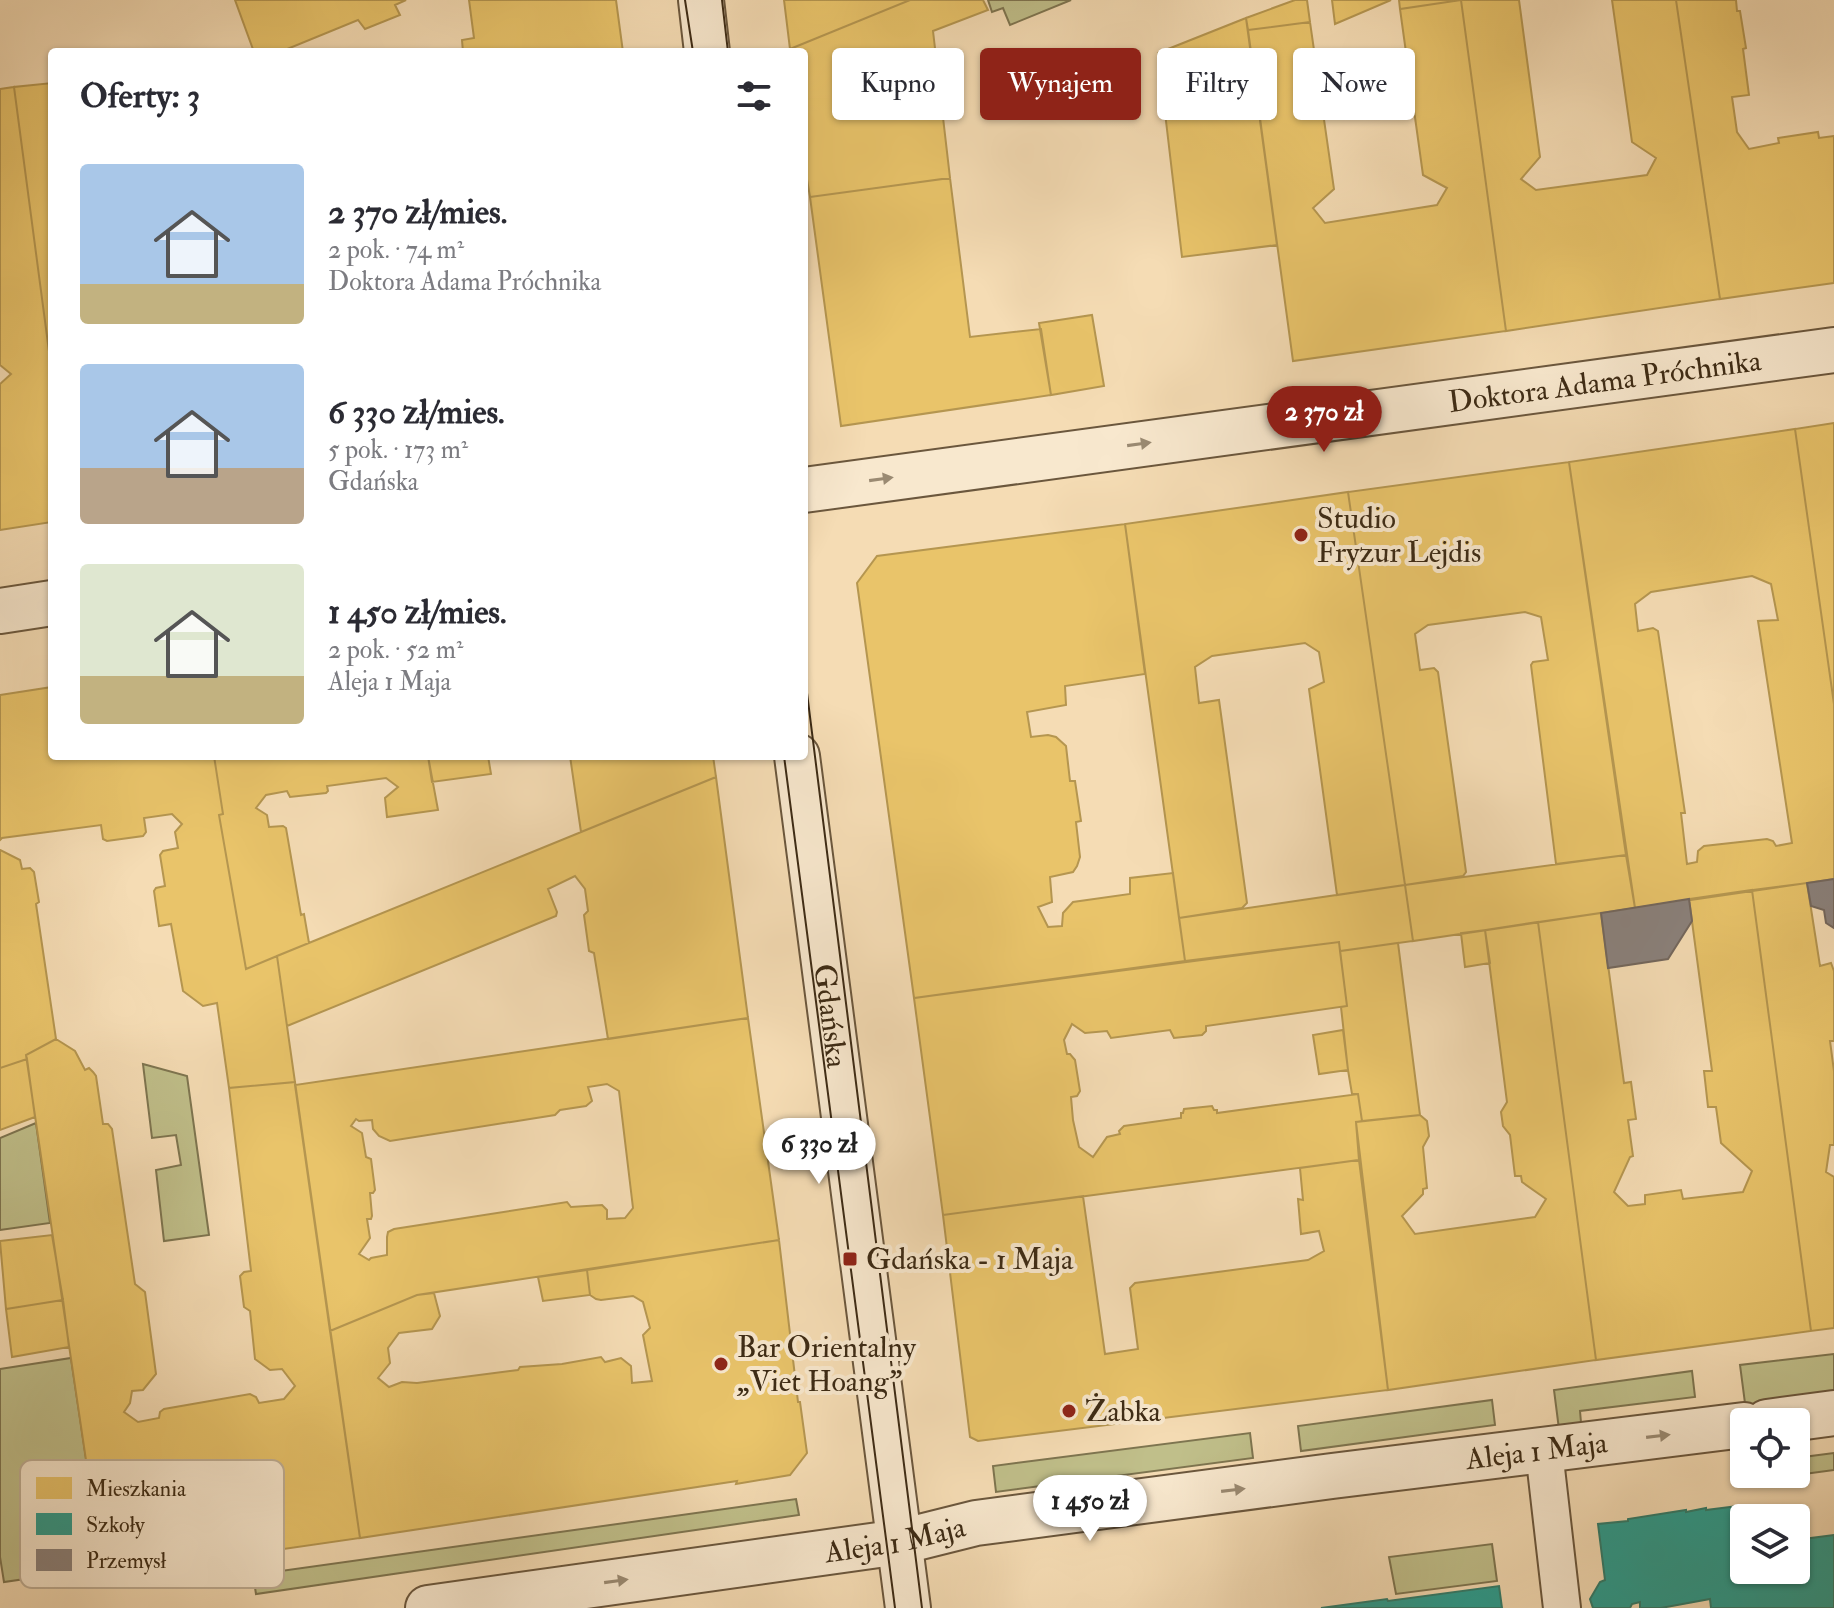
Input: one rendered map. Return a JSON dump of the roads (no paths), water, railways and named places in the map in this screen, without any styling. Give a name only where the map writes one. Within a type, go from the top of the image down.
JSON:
[{"type":"street","points":[[701,0],[707,48]]},
{"type":"street","name":"Doktora Adama Próchnika","points":[[808,489],[1834,350]]},
{"type":"street","points":[[0,611],[48,604]]},
{"type":"street","name":"Gdańska","points":[[798,760],[908,1608]]},
{"type":"street","points":[[1810,1416],[1834,1413]]},
{"type":"street","name":"Aleja 1 Maja","points":[[428,1608],[900,1542],[976,1523],[1730,1427]]},
{"type":"lane","points":[[1544,1451],[1562,1608]]},
{"type":"tram line","points":[[685,0],[692,48]]},
{"type":"tram line","points":[[722,0],[728,48]]},
{"type":"tram line","points":[[808,701],[922,1608]]},
{"type":"tram line","points":[[785,760],[895,1608]]},
{"type":"place","name":"Studio Fryzur Lejdis","points":[[1301,535]]},
{"type":"place","name":"Gdańska - 1 Maja","points":[[850,1259]]},
{"type":"place","name":"Bar Orientalny „Viet Hoang”","points":[[721,1364]]},
{"type":"place","name":"Żabka","points":[[1069,1411]]}]
